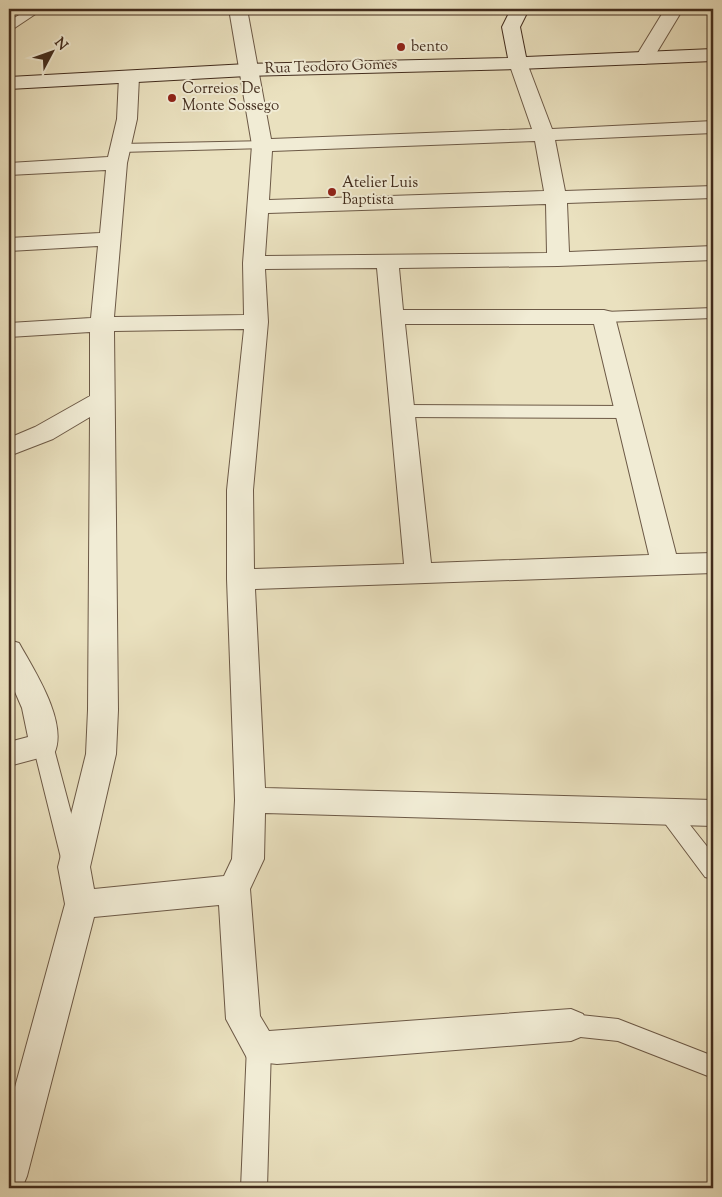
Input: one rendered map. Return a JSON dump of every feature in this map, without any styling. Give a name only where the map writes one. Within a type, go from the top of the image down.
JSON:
[{"type":"street","points":[[238,9],[247,70],[262,145],[254,263],[256,322],[240,490],[241,579],[250,800],[248,859],[234,889],[243,1019],[259,1046],[277,1048],[571,1025]]},
{"type":"street","points":[[515,9],[511,26],[518,63],[544,135],[556,198],[558,259]]},
{"type":"street","points":[[644,58],[674,9]]},
{"type":"street","name":"Rua Teodoro Gomes","points":[[9,83],[247,70],[518,63],[713,55]]},
{"type":"street","points":[[9,1176],[81,904],[74,867],[100,754],[102,736],[104,596],[101,400],[102,324],[119,156],[127,119],[129,77]]},
{"type":"street","points":[[262,145],[713,127]]},
{"type":"street","points":[[9,169],[119,156]]},
{"type":"street","points":[[258,207],[713,192]]},
{"type":"street","points":[[9,244],[110,239]]},
{"type":"street","points":[[254,263],[558,259],[713,253]]},
{"type":"street","points":[[387,262],[418,572]]},
{"type":"street","points":[[393,317],[604,317],[665,564]]},
{"type":"street","points":[[9,330],[102,324],[256,322]]},
{"type":"street","points":[[9,448],[44,432],[101,400]]},
{"type":"street","points":[[241,579],[713,563]]},
{"type":"street","points":[[9,651],[37,706],[44,729],[43,746],[9,754]]},
{"type":"street","points":[[250,800],[713,813]]},
{"type":"street","points":[[81,904],[234,889]]},
{"type":"lane","points":[[9,27],[37,9]]},
{"type":"lane","points":[[119,156],[262,145]]},
{"type":"lane","points":[[604,317],[713,313]]},
{"type":"lane","points":[[402,411],[628,412]]},
{"type":"lane","points":[[43,746],[74,867]]},
{"type":"lane","points":[[668,812],[713,870]]},
{"type":"lane","points":[[571,1025],[618,1030],[713,1067]]},
{"type":"lane","points":[[254,1188],[259,1046]]},
{"type":"place","name":"bento","points":[[401,47]]},
{"type":"place","name":"Correios De Monte Sossego","points":[[172,98]]},
{"type":"place","name":"Atelier Luis Baptista","points":[[332,192]]}]
